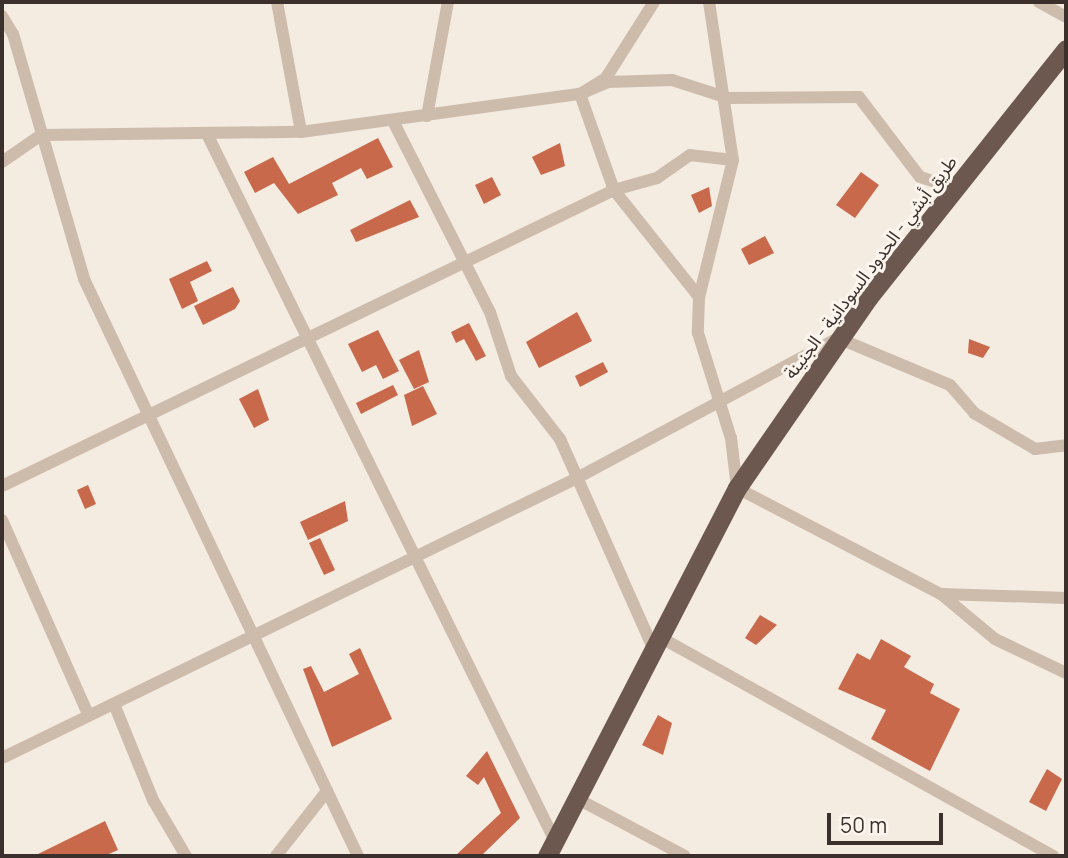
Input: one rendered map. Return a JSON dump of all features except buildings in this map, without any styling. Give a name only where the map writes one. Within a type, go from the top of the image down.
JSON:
[{"type":"highway","name":"طريق أبشي - الحدود السودانية - الجنينة","points":[[551,849],[655,641],[737,488],[838,338],[1066,49]]},
{"type":"street","points":[[277,2],[301,132]]},
{"type":"street","points":[[427,116],[448,2]]},
{"type":"street","points":[[580,94],[606,78],[654,2]]},
{"type":"street","points":[[709,2],[728,98],[733,160],[699,297],[698,332],[716,405],[731,438],[737,488],[941,594],[995,639],[1066,673]]},
{"type":"street","points":[[1039,2],[1066,17]]},
{"type":"street","points":[[2,16],[84,279],[358,856]]},
{"type":"street","points":[[2,162],[41,135],[301,132],[580,94],[608,82],[672,80],[728,98],[859,97],[920,177],[956,189]]},
{"type":"street","points":[[580,94],[614,190],[699,297]]},
{"type":"street","points":[[393,121],[490,312],[511,376],[560,439],[655,641],[1053,856]]},
{"type":"street","points":[[207,134],[309,340],[551,849]]},
{"type":"street","points":[[2,486],[309,340],[462,261],[614,190],[657,178],[690,155],[733,160]]},
{"type":"street","points":[[2,758],[254,638],[577,478],[838,338],[950,385],[974,413],[1035,449],[1066,445]]},
{"type":"street","points":[[2,520],[89,716]]},
{"type":"street","points":[[941,594],[1066,598]]},
{"type":"street","points":[[114,704],[153,800],[186,856]]},
{"type":"street","points":[[276,856],[327,791]]},
{"type":"street","points":[[576,798],[685,856]]}]
